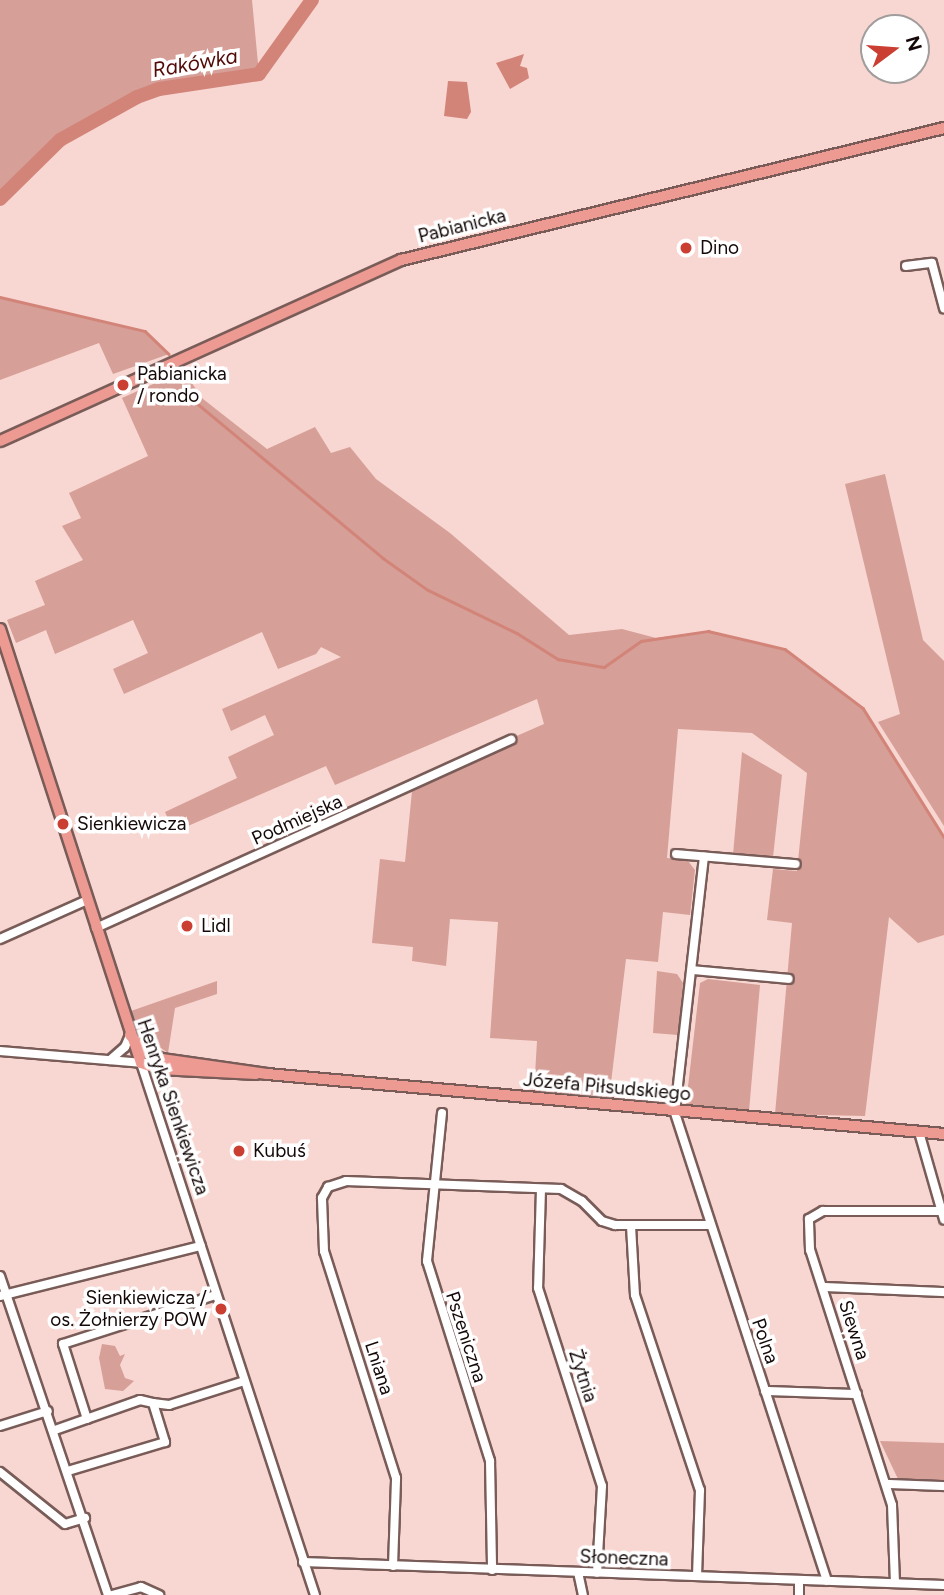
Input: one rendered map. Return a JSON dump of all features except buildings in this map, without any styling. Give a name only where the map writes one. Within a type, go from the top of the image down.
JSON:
[{"type":"main road","name":"Pabianicka","points":[[0,440],[401,260],[944,128]]},
{"type":"main road","name":"Henryka Sienkiewicza","points":[[0,629],[141,1063]]},
{"type":"main road","points":[[130,1035],[147,1053],[167,1061]]},
{"type":"main road","name":"Józefa Piłsudskiego","points":[[167,1061],[267,1074],[944,1134]]},
{"type":"main road","name":"Józefa Piłsudskiego","points":[[141,1063],[159,1069],[267,1074]]},
{"type":"street","points":[[905,266],[932,263],[944,308]]},
{"type":"street","name":"Podmiejska","points":[[96,928],[511,740]]},
{"type":"street","points":[[676,854],[796,864]]},
{"type":"street","points":[[675,1110],[704,857]]},
{"type":"street","points":[[0,939],[87,900]]},
{"type":"street","points":[[691,970],[789,979]]},
{"type":"street","points":[[110,1060],[125,1047],[130,1035]]},
{"type":"street","name":"Józefa Piłsudskiego","points":[[0,1051],[141,1063],[167,1061]]},
{"type":"street","name":"Henryka Sienkiewicza","points":[[141,1063],[315,1595]]},
{"type":"street","points":[[148,1083],[159,1069]]},
{"type":"street","name":"Polna","points":[[675,1110],[709,1225],[827,1581]]},
{"type":"street","name":"Pszeniczna","points":[[442,1113],[429,1276],[490,1461],[492,1570]]},
{"type":"street","points":[[919,1132],[943,1215]]},
{"type":"street","name":"Lniana","points":[[393,1566],[396,1478],[393,1460],[322,1245],[322,1198],[331,1184],[435,1186]]},
{"type":"street","points":[[435,1186],[541,1189],[573,1194],[602,1221],[631,1226],[709,1225]]},
{"type":"street","name":"Żytnia","points":[[541,1189],[538,1288],[602,1486],[597,1573]]},
{"type":"street","name":"Siewna","points":[[895,1583],[887,1485],[810,1250],[809,1219],[823,1210],[943,1215]]},
{"type":"street","points":[[631,1226],[635,1295],[699,1490],[697,1576]]},
{"type":"street","points":[[3,1295],[201,1246]]},
{"type":"street","points":[[0,1276],[3,1295],[55,1430],[110,1595],[141,1587],[159,1595]]},
{"type":"street","points":[[823,1287],[944,1292]]},
{"type":"street","points":[[87,1419],[63,1344],[216,1295]]},
{"type":"street","points":[[55,1430],[140,1401],[169,1405],[244,1381]]},
{"type":"street","points":[[765,1391],[857,1394]]},
{"type":"street","points":[[68,1471],[165,1442],[153,1403]]},
{"type":"street","points":[[0,1426],[48,1411]]},
{"type":"street","points":[[0,1472],[65,1524],[85,1518]]},
{"type":"street","points":[[887,1485],[944,1486]]},
{"type":"street","name":"Słoneczna","points":[[303,1562],[944,1585]]},
{"type":"street","points":[[578,1572],[583,1595]]},
{"type":"street","points":[[799,1580],[799,1595]]},
{"type":"shaded area","points":[[0,0],[252,0],[259,74],[159,89],[137,97],[60,140],[0,199]]},
{"type":"shaded area","points":[[524,54],[520,66],[527,68],[529,78],[510,89],[496,63]]},
{"type":"shaded area","points":[[448,81],[467,82],[471,112],[467,119],[444,116]]},
{"type":"shaded area","points":[[0,297],[145,331],[169,354],[113,374],[99,343],[0,380]]},
{"type":"shaded area","points":[[184,372],[203,399],[267,449],[315,427],[331,453],[350,447],[376,479],[450,533],[569,635],[622,629],[656,638],[708,631],[785,649],[863,708],[944,838],[944,935],[918,943],[889,917],[865,1116],[775,1114],[792,923],[767,920],[773,869],[797,871],[807,773],[752,733],[678,729],[667,858],[688,861],[695,870],[690,915],[663,912],[658,962],[626,959],[609,1099],[534,1092],[537,1041],[490,1038],[498,922],[450,919],[446,966],[412,961],[413,947],[372,943],[380,859],[405,862],[413,781],[544,724],[537,699],[335,785],[326,766],[174,832],[165,812],[237,778],[228,757],[274,735],[265,715],[231,731],[222,709],[341,657],[321,647],[316,654],[278,669],[262,632],[124,694],[113,669],[148,653],[133,620],[55,654],[46,630],[16,643],[7,620],[45,605],[35,581],[83,560],[62,526],[81,518],[69,493],[148,456],[122,398]]},
{"type":"shaded area","points":[[885,474],[923,640],[944,661],[944,826],[878,722],[900,714],[845,484]]},
{"type":"shaded area","points":[[742,752],[782,775],[773,857],[733,855]]},
{"type":"shaded area","points":[[657,971],[677,974],[683,983],[678,1035],[653,1033]]},
{"type":"shaded area","points":[[708,979],[760,985],[749,1111],[686,1104],[700,983]]},
{"type":"shaded area","points":[[217,981],[217,994],[175,1008],[168,1053],[137,1031],[131,1011]]},
{"type":"shaded area","points":[[102,1344],[115,1346],[120,1356],[125,1354],[120,1365],[125,1378],[134,1381],[123,1391],[105,1389],[99,1358]]},
{"type":"shaded area","points":[[880,1441],[944,1443],[944,1480],[898,1479]]},
{"type":"waterway","name":"Rakówka","points":[[309,0],[310,5]]},
{"type":"waterway","name":"Rakówka","points":[[0,199],[60,140],[137,97],[159,89],[259,74],[312,0]]},
{"type":"waterway","name":"Rakówka","points":[[0,297],[145,331],[169,354]]},
{"type":"waterway","points":[[180,372],[193,400],[383,558],[428,590],[517,633],[558,659],[604,667],[641,641],[708,631],[785,649],[863,708],[944,837]]},
{"type":"place","name":"Dino","points":[[686,248]]},
{"type":"place","name":"Pabianicka / rondo","points":[[123,385]]},
{"type":"place","name":"Sienkiewicza","points":[[63,824]]},
{"type":"place","name":"Lidl","points":[[187,926]]},
{"type":"place","name":"Kubuś","points":[[239,1151]]},
{"type":"place","name":"Sienkiewicza / os. Żołnierzy POW","points":[[221,1309]]}]
